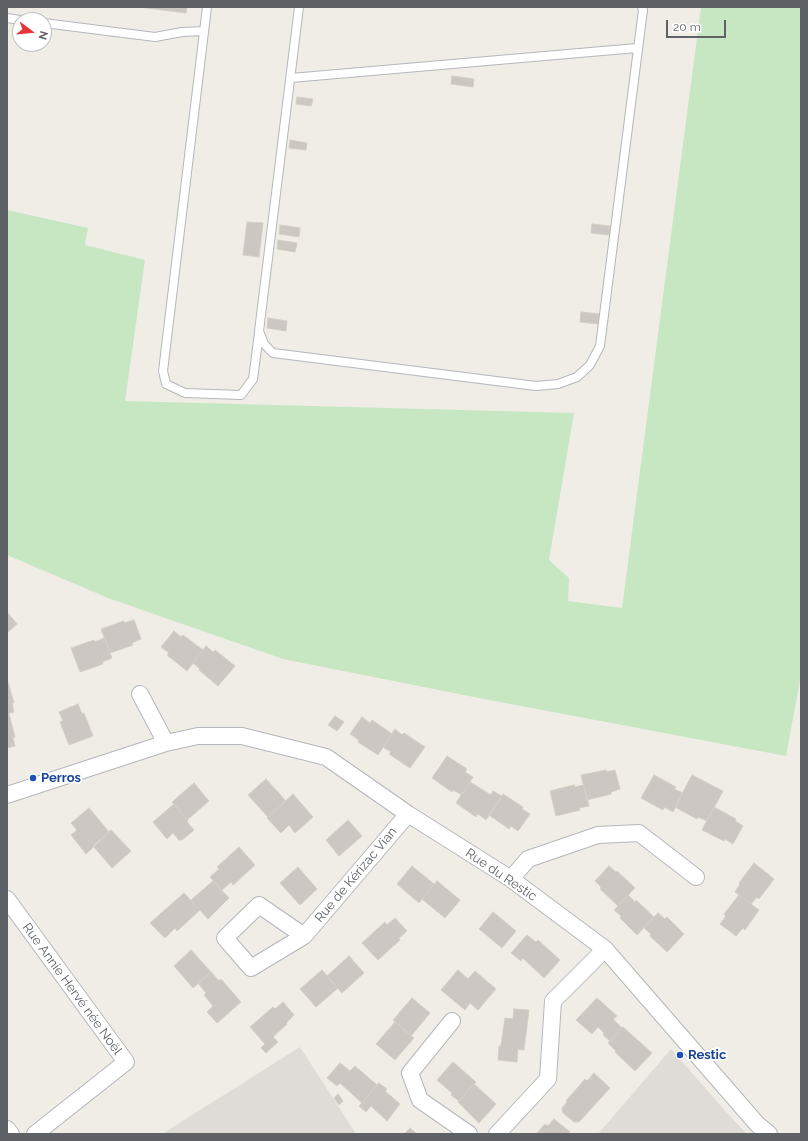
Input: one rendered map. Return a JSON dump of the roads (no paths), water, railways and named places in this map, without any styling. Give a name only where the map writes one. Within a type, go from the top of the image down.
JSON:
[{"type":"street","points":[[140,694],[166,743]]},
{"type":"street","name":"Rue du Restic","points":[[7,794],[166,743],[198,736],[242,736],[326,757],[408,814],[511,879],[605,949],[759,1131]]},
{"type":"street","name":"Rue de Kérizac Vian","points":[[304,936],[259,905],[225,938],[251,968],[304,936],[408,814]]},
{"type":"street","points":[[511,879],[528,859],[598,836],[639,833],[696,877]]},
{"type":"street","name":"Rue Annie Hervé née Noël","points":[[7,899],[126,1062],[36,1134]]},
{"type":"street","points":[[497,1134],[548,1079],[553,1002],[605,949]]},
{"type":"street","points":[[452,1021],[410,1074],[420,1100],[469,1134]]},
{"type":"street","points":[[7,1129],[11,1134]]},
{"type":"lane","points":[[207,7],[163,371],[166,384],[185,393],[241,395],[253,379],[300,7]]},
{"type":"lane","points":[[259,331],[264,344],[273,353],[536,386],[558,384],[576,377],[590,365],[600,346],[643,10],[642,7]]},
{"type":"lane","points":[[52,24],[155,37],[182,32],[204,31]]},
{"type":"lane","points":[[291,78],[637,48]]},
{"type":"place","name":"Perros","points":[[33,778]]},
{"type":"place","name":"Restic","points":[[680,1055]]}]
